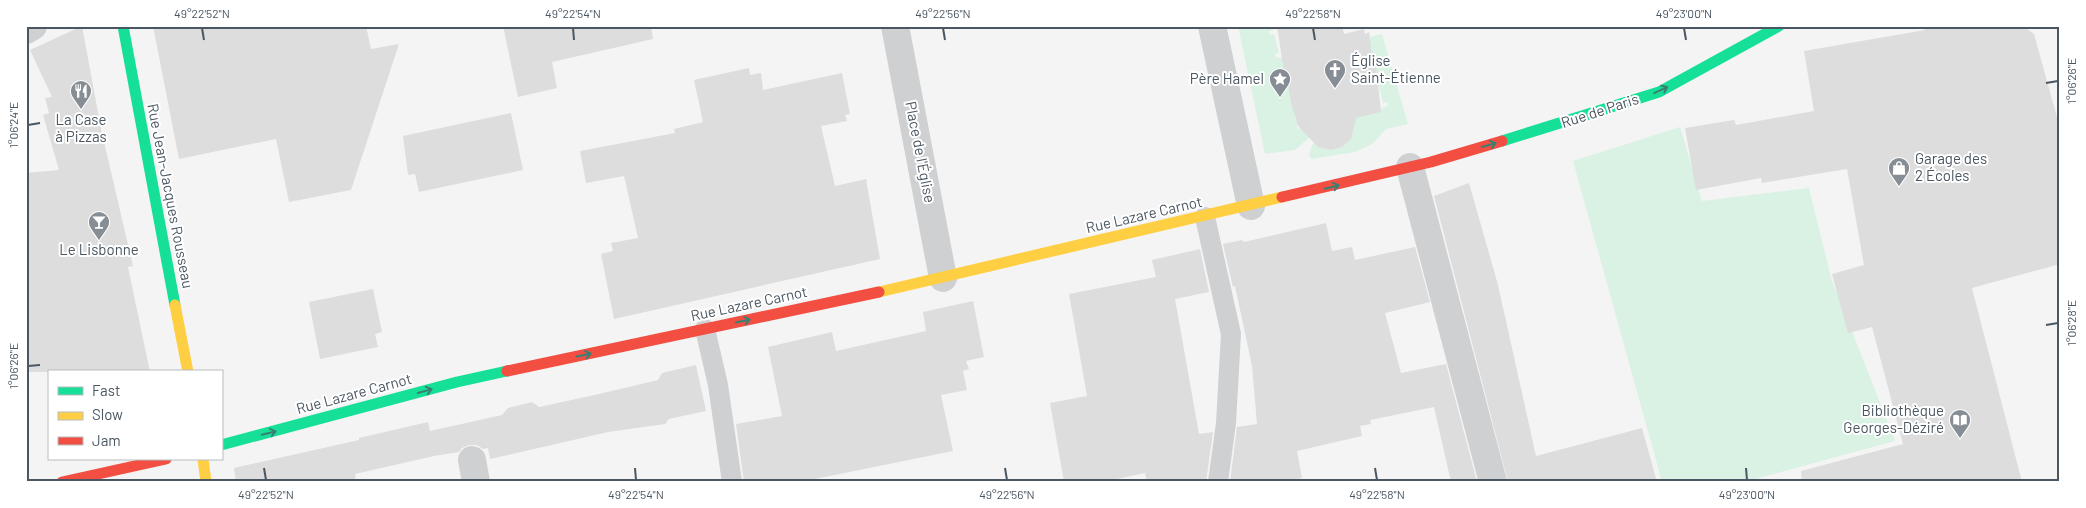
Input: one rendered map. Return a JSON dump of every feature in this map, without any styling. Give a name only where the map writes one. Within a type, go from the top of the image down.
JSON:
[{"type":"street","points":[[26,30],[33,26]]},
{"type":"street","name":"Rue Jean-Jacques Rousseau","points":[[123,26],[188,370]]},
{"type":"street","name":"Place de l'Église","points":[[895,26],[944,278]]},
{"type":"street","points":[[1212,26],[1251,206]]},
{"type":"street","name":"Rue de Paris","points":[[1285,198],[1410,167],[1547,128],[1659,92],[1778,26]]},
{"type":"street","points":[[1410,167],[1493,482]]},
{"type":"street","name":"Rue Lazare Carnot","points":[[222,445],[457,382],[944,278],[1285,198]]},
{"type":"street","points":[[62,482],[161,460]]},
{"type":"street","points":[[203,460],[206,482]]},
{"type":"lane","points":[[1205,216],[1231,334],[1226,423],[1218,482]]},
{"type":"lane","points":[[705,328],[718,385],[732,482]]},
{"type":"green space","points":[[1238,26],[1272,26],[1273,30],[1269,31],[1270,35],[1274,34],[1279,53],[1275,54],[1276,58],[1284,57],[1288,73],[1284,74],[1285,78],[1289,77],[1290,100],[1299,116],[1295,117],[1296,121],[1301,120],[1301,124],[1297,125],[1298,129],[1302,128],[1309,138],[1295,150],[1265,154]]},
{"type":"green space","points":[[1382,34],[1408,124],[1386,129],[1372,144],[1355,152],[1311,159],[1309,154],[1313,143],[1321,147],[1336,149],[1348,142],[1353,128],[1353,119],[1356,118],[1356,114],[1376,109],[1377,113],[1381,112],[1381,108],[1388,106],[1387,102],[1383,103],[1378,83],[1381,83],[1381,79],[1377,79],[1374,55],[1371,56],[1366,38]]},
{"type":"green space","points":[[1680,127],[1702,201],[1809,188],[1831,278],[1895,441],[1744,482],[1662,482],[1573,161]]},
{"type":"building","points":[[82,26],[101,129],[133,266],[128,267],[150,370],[48,370],[48,372],[26,372],[26,173],[59,170],[43,115],[49,113],[45,98],[52,97],[30,50]]},
{"type":"building","points":[[153,26],[366,26],[371,49],[399,44],[351,190],[289,202],[276,139],[179,159]]},
{"type":"building","points":[[503,26],[651,26],[653,39],[552,62],[557,88],[518,97]]},
{"type":"building","name":"Église Saint-Étienne","points":[[1277,26],[1342,26],[1344,34],[1364,29],[1365,34],[1369,32],[1372,56],[1375,55],[1381,112],[1356,118],[1351,139],[1342,147],[1331,150],[1318,147],[1298,126],[1291,103],[1287,78],[1285,78]]},
{"type":"building","points":[[1924,26],[2023,26],[2034,34],[2060,128],[2060,264],[1972,288],[2022,482],[1802,482],[1801,471],[1903,444],[1872,327],[1848,333],[1832,274],[1864,265],[1847,169],[1762,183],[1761,178],[1696,190],[1685,128],[1734,120],[1736,125],[1814,111],[1804,51],[1925,30]]},
{"type":"building","points":[[749,68],[750,75],[761,73],[763,90],[842,73],[850,114],[845,115],[847,121],[821,126],[835,186],[866,179],[880,259],[614,319],[601,254],[613,251],[611,243],[638,238],[624,176],[586,183],[580,151],[675,133],[674,129],[703,122],[694,80]]},
{"type":"building","points":[[511,113],[523,170],[419,192],[415,174],[408,175],[403,136]]},
{"type":"building","points":[[1469,183],[1498,285],[1536,456],[1642,428],[1657,482],[1508,482],[1434,196]]},
{"type":"building","points":[[1326,223],[1332,251],[1352,247],[1355,260],[1415,247],[1430,302],[1385,313],[1401,373],[1446,364],[1477,482],[1451,482],[1434,407],[1370,420],[1371,424],[1360,426],[1362,436],[1297,451],[1302,478],[1282,482],[1230,482],[1237,427],[1257,424],[1252,366],[1235,286],[1233,287],[1223,244],[1242,240],[1244,242]]},
{"type":"building","points":[[1200,249],[1209,292],[1175,299],[1199,434],[1213,432],[1206,482],[1147,482],[1145,473],[1103,482],[1064,482],[1050,403],[1087,396],[1069,294],[1156,277],[1152,260]]},
{"type":"building","points":[[373,289],[382,332],[375,334],[378,347],[320,359],[309,302]]},
{"type":"building","points":[[973,301],[984,357],[966,361],[969,369],[963,371],[967,390],[941,395],[953,451],[800,482],[744,482],[736,424],[782,416],[768,347],[832,332],[836,351],[926,331],[923,312]]},
{"type":"building","points":[[696,365],[706,411],[669,419],[665,424],[608,432],[490,459],[488,448],[483,449],[477,445],[469,445],[462,448],[459,452],[355,474],[356,482],[236,482],[234,468],[359,440],[359,438],[428,422],[430,431],[502,415],[508,408],[532,402],[539,407],[599,394],[658,380],[662,373]]},
{"type":"traffic: fast","points":[[123,26],[175,305]]},
{"type":"traffic: fast","points":[[1502,141],[1659,92],[1779,26]]},
{"type":"traffic: fast","points":[[222,445],[457,382],[507,371]]},
{"type":"traffic: slow","points":[[879,292],[1282,197]]},
{"type":"traffic: slow","points":[[175,305],[188,370]]},
{"type":"traffic: slow","points":[[203,460],[206,482]]},
{"type":"traffic: jam","points":[[1282,197],[1431,162],[1502,141]]},
{"type":"traffic: jam","points":[[507,371],[879,292]]},
{"type":"traffic: jam","points":[[62,482],[161,460]]},
{"type":"place","name":"Église Saint-Étienne","points":[[1335,89]]},
{"type":"place","name":"Père Hamel","points":[[1280,98]]},
{"type":"place","name":"La Case à Pizzas","points":[[81,110]]},
{"type":"place","name":"Garage des 2 Écoles","points":[[1899,187]]},
{"type":"place","name":"Le Lisbonne","points":[[99,241]]},
{"type":"place","name":"Bibliothèque Georges-Déziré","points":[[1960,439]]}]
